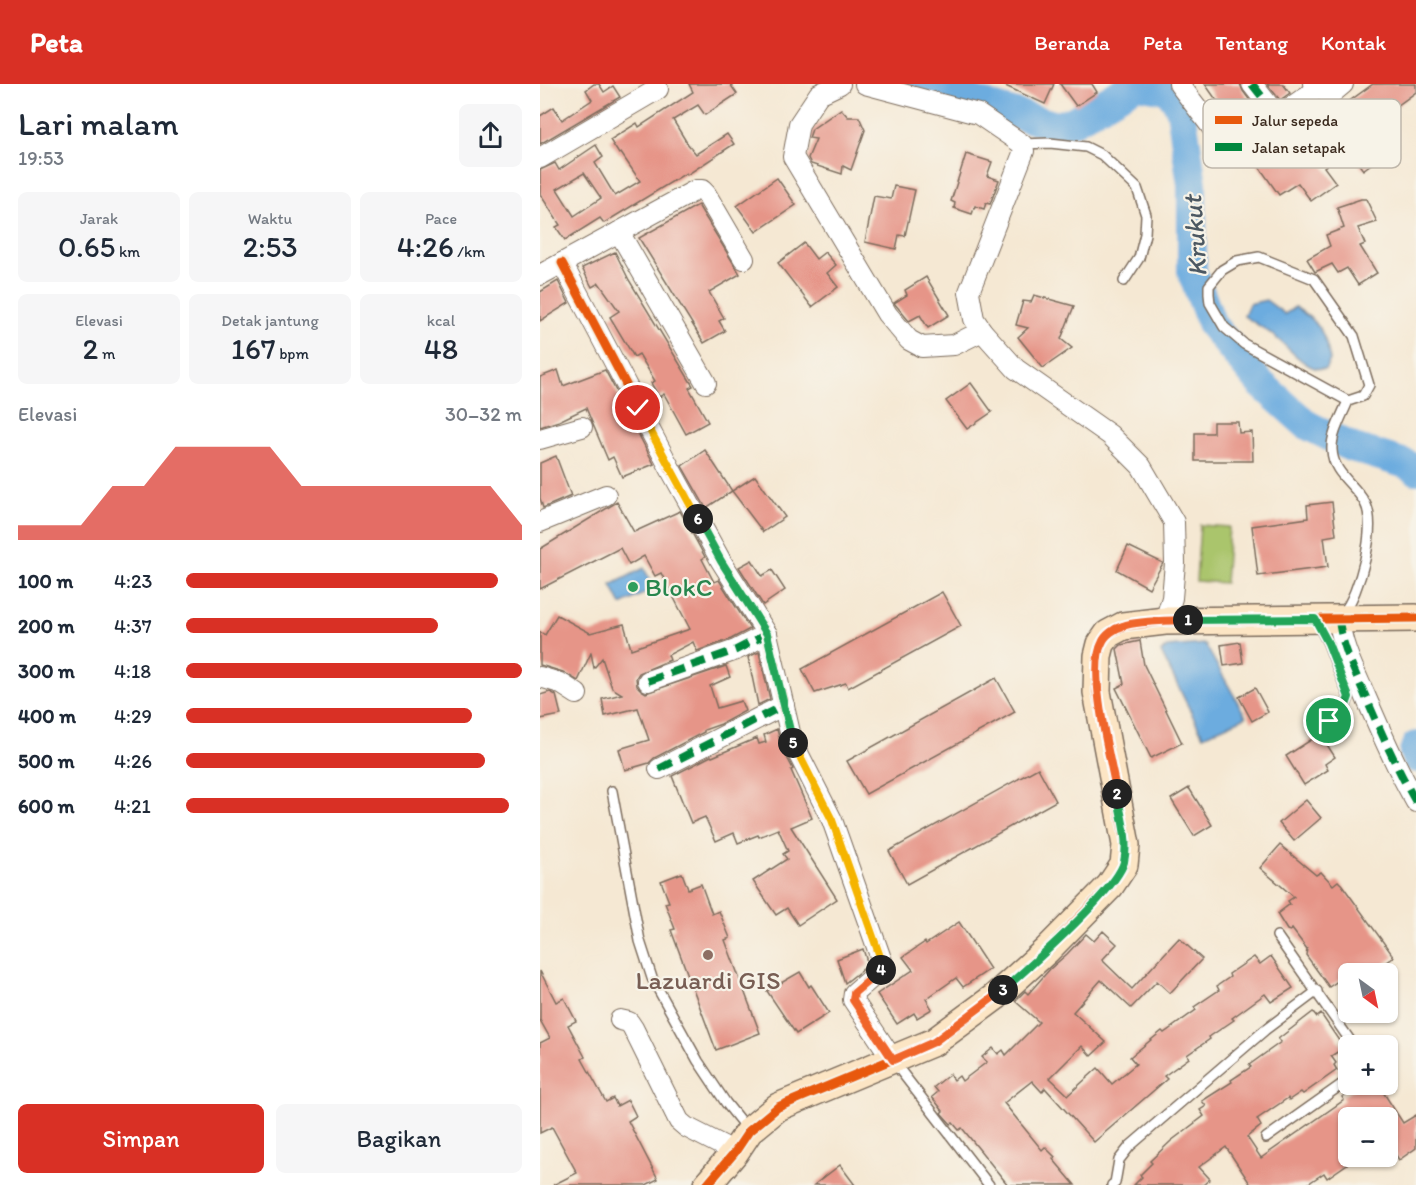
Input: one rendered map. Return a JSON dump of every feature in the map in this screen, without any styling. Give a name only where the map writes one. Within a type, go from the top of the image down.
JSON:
[{"type":"street","points":[[840,84],[819,94],[799,124],[793,157],[887,314],[909,340],[922,347],[954,345],[982,331]]},
{"type":"street","points":[[865,84],[978,114],[1022,144],[1024,151],[969,292],[974,319],[1016,369],[1110,435],[1141,466],[1174,522],[1175,563],[1172,598],[1165,621]]},
{"type":"street","points":[[1179,84],[1203,116]]},
{"type":"street","points":[[1252,84],[1264,99]]},
{"type":"street","points":[[1299,99],[1315,87],[1331,94],[1343,84]]},
{"type":"street","points":[[540,158],[658,89]]},
{"type":"street","points":[[540,275],[689,192],[702,190],[744,259]]},
{"type":"street","points":[[619,232],[706,383]]},
{"type":"street","points":[[562,263],[721,561],[767,634],[792,741],[832,820],[884,968],[854,993],[853,1000],[893,1060]]},
{"type":"street","points":[[540,439],[582,427]]},
{"type":"street","points":[[540,522],[606,495]]},
{"type":"street","points":[[707,1185],[742,1141],[778,1107],[934,1042],[995,997],[1046,951],[1110,886],[1124,865],[1126,845],[1097,692],[1098,656],[1101,644],[1108,634],[1123,626],[1165,621],[1416,618]]},
{"type":"street","points":[[1327,619],[1340,630],[1353,668],[1395,766],[1416,802]]},
{"type":"street","points":[[648,681],[736,650],[767,634]]},
{"type":"street","points":[[540,676],[560,683],[577,694]]},
{"type":"street","points":[[659,769],[784,705]]},
{"type":"street","points":[[620,1020],[629,1022],[633,1028],[679,1121],[686,1127],[742,1141]]},
{"type":"lane","points":[[1022,144],[1050,143],[1086,147],[1102,155],[1137,188],[1146,214],[1145,234],[1139,258],[1124,281]]},
{"type":"lane","points":[[1329,721],[1344,710],[1349,697],[1328,643],[1327,619],[1350,606],[1363,569],[1370,539],[1366,505],[1336,467],[1332,448],[1337,427],[1348,401],[1363,396],[1369,385],[1354,336],[1314,279],[1259,257],[1237,261],[1222,270],[1209,286],[1209,294],[1210,303],[1224,327],[1244,344],[1348,401]]},
{"type":"lane","points":[[612,791],[640,941],[652,978],[698,1061],[726,1103],[742,1141]]},
{"type":"lane","points":[[1277,936],[1347,1035]]},
{"type":"lane","points":[[1112,1185],[1115,1183],[1119,1160],[1130,1146],[1265,1030],[1317,990]]},
{"type":"lane","points":[[893,1060],[988,1185]]},
{"type":"lane","points":[[1266,1138],[1338,1087]]},
{"type":"green space","points":[[1200,525],[1229,527],[1225,583],[1196,581]]},
{"type":"water","points":[[1266,300],[1285,314],[1295,307],[1315,323],[1323,335],[1328,350],[1330,360],[1325,369],[1318,369],[1304,363],[1271,334],[1244,316],[1249,304]]},
{"type":"water","name":"BlokC","points":[[644,568],[654,589],[621,605],[611,585]]},
{"type":"water","points":[[1205,644],[1246,717],[1203,736],[1161,652],[1167,647]]},
{"type":"building","points":[[594,84],[599,84],[604,92],[613,86],[620,97],[540,144],[540,116],[554,107],[562,120],[592,100],[586,90]]},
{"type":"building","points":[[689,84],[730,84],[737,94],[705,115],[698,105],[673,120],[687,143],[696,154],[727,134],[734,144],[687,175],[686,173],[604,223],[600,218],[565,240],[556,227],[560,225],[540,194],[540,170],[555,163],[559,170],[596,145],[603,157],[595,163],[615,196],[640,181],[610,140],[637,123],[639,127],[693,92]],"holes":[[[584,173],[601,198],[574,216],[557,189]]]},
{"type":"building","points":[[1001,84],[1054,84],[1045,104]]},
{"type":"building","points":[[1060,84],[1092,84],[1097,92],[1076,106]]},
{"type":"building","points":[[1205,84],[1240,84],[1249,99],[1216,99]]},
{"type":"building","points":[[1267,84],[1283,84],[1290,93],[1279,99]]},
{"type":"building","points":[[1373,84],[1416,84],[1416,92],[1401,103],[1401,99],[1352,99]]},
{"type":"building","points":[[841,109],[848,117],[859,117],[865,130],[851,170],[843,166],[842,174],[811,164],[808,158],[816,139],[809,138],[812,129]]},
{"type":"building","points":[[966,154],[992,162],[987,176],[999,180],[990,204],[986,203],[984,209],[975,206],[972,214],[954,208],[955,203],[951,201]]},
{"type":"building","points":[[1260,168],[1325,168],[1336,183],[1311,201],[1298,183],[1279,195]]},
{"type":"building","points":[[777,178],[796,205],[756,232],[737,206]]},
{"type":"building","points":[[894,186],[915,190],[905,236],[899,235],[896,249],[865,242],[874,196],[891,199]]},
{"type":"building","points":[[1366,199],[1377,222],[1358,228],[1365,244],[1360,246],[1377,273],[1358,285],[1347,268],[1338,273],[1332,264],[1315,272],[1307,259],[1330,246],[1326,235],[1344,228],[1337,207]]},
{"type":"building","points":[[698,205],[740,274],[709,292],[724,318],[719,321],[725,331],[704,343],[639,238]]},
{"type":"building","points":[[804,243],[816,259],[825,252],[836,265],[827,273],[838,287],[812,307],[778,263]]},
{"type":"building","points":[[615,252],[629,280],[693,386],[689,388],[708,422],[686,434],[664,394],[659,397],[651,383],[655,381],[639,354],[634,357],[610,317],[619,311],[599,283],[592,287],[582,268]]},
{"type":"building","points":[[926,277],[949,315],[928,328],[920,315],[909,321],[894,303],[907,295],[905,290]]},
{"type":"building","points":[[558,281],[569,303],[540,321],[540,292]]},
{"type":"building","points":[[1034,295],[1074,306],[1061,339],[1072,348],[1043,368],[1018,337],[1028,328],[1016,325],[1023,301],[1031,302]]},
{"type":"building","points":[[558,370],[563,386],[605,370],[654,464],[622,477],[613,457],[608,460],[586,408],[540,427],[540,377]]},
{"type":"building","points":[[971,383],[992,412],[967,429],[946,401]]},
{"type":"building","points":[[1213,422],[1238,422],[1239,433],[1252,432],[1253,461],[1195,461],[1195,433],[1213,433]]},
{"type":"building","points":[[705,450],[732,491],[706,508],[682,466]]},
{"type":"building","points":[[556,456],[571,496],[543,508],[540,498],[540,463]]},
{"type":"building","points":[[755,476],[785,517],[763,532],[732,491]]},
{"type":"building","points":[[617,502],[634,532],[680,511],[705,557],[702,559],[714,582],[719,580],[750,629],[731,639],[697,651],[693,642],[668,655],[670,660],[639,673],[636,678],[637,686],[646,693],[726,666],[730,677],[710,686],[717,708],[741,701],[745,711],[704,730],[649,763],[625,770],[619,749],[649,740],[638,708],[605,716],[602,699],[622,694],[612,688],[602,658],[594,668],[591,653],[578,681],[563,672],[540,665],[540,632],[545,635],[557,615],[590,633],[624,624],[631,649],[690,629],[661,573],[655,576],[644,556],[629,565],[620,548],[540,589],[540,549]]},
{"type":"building","points":[[1332,502],[1336,535],[1324,537],[1328,567],[1258,576],[1252,526],[1308,518],[1307,505]]},
{"type":"building","points":[[1128,546],[1163,563],[1149,588],[1117,570]]},
{"type":"building","points":[[752,560],[762,576],[772,570],[785,590],[763,605],[739,567]]},
{"type":"building","points":[[942,592],[961,626],[848,688],[846,683],[815,693],[802,669]]},
{"type":"building","points":[[1140,641],[1144,665],[1182,743],[1151,758],[1116,688],[1124,684],[1117,649],[1121,645]]},
{"type":"building","points":[[1240,642],[1243,663],[1224,666],[1221,645]]},
{"type":"building","points":[[759,652],[770,699],[758,705],[748,657]]},
{"type":"building","points":[[996,678],[1015,712],[866,794],[847,761]]},
{"type":"building","points":[[1255,688],[1268,712],[1252,721],[1239,697]]},
{"type":"building","points":[[550,692],[556,695],[561,715],[540,719],[540,695]]},
{"type":"building","points":[[777,729],[781,746],[793,769],[791,770],[812,818],[791,827],[837,899],[798,925],[787,908],[776,915],[753,881],[787,859],[783,854],[788,851],[778,829],[738,843],[734,833],[716,841],[705,817],[691,823],[672,776],[711,756],[757,738],[759,744],[766,742],[764,735]]},
{"type":"building","points":[[1320,734],[1335,757],[1325,764],[1328,770],[1304,785],[1286,756]]},
{"type":"building","points":[[1038,768],[1056,801],[907,884],[889,851]]},
{"type":"building","points":[[1189,788],[1212,825],[1194,836],[1171,799]]},
{"type":"building","points":[[1306,800],[1321,818],[1294,841],[1279,823]]},
{"type":"building","points":[[1280,845],[1316,875],[1321,872],[1333,885],[1338,881],[1394,957],[1386,963],[1338,963],[1338,981],[1329,987],[1306,955],[1307,949],[1292,929],[1287,930],[1277,914],[1290,904],[1288,901],[1294,897],[1260,868]]},
{"type":"building","name":"Lazuardi GIS","points":[[682,873],[688,889],[701,884],[712,914],[719,911],[730,938],[725,940],[760,1033],[716,1050],[671,930],[675,929],[665,903],[669,902],[661,881]]},
{"type":"building","points":[[959,922],[990,969],[963,987],[956,978],[926,999],[932,1009],[917,1018],[914,1013],[897,1024],[877,994],[913,970],[903,957]]},
{"type":"building","points":[[1103,931],[1117,944],[1102,960],[1132,989],[1179,938],[1202,959],[1170,993],[1157,981],[1131,1008],[1101,980],[1073,1012],[1106,1042],[1091,1056],[1082,1046],[1050,1078],[1068,1095],[1098,1068],[1112,1084],[1136,1064],[1130,1057],[1162,1031],[1164,1033],[1196,1010],[1194,1007],[1219,990],[1217,986],[1230,977],[1229,974],[1254,957],[1260,964],[1271,956],[1293,988],[1271,1002],[1265,994],[1232,1018],[1234,1020],[1187,1055],[1189,1058],[1164,1076],[1167,1079],[1094,1142],[1045,1088],[1042,1092],[1032,1081],[1004,1103],[1042,1150],[1045,1147],[1055,1157],[1053,1159],[1075,1185],[1008,1185],[962,1128],[959,1130],[941,1113],[943,1111],[932,1097],[938,1092],[934,1087],[950,1074],[954,1080],[959,1076],[962,1081],[987,1062],[982,1057],[993,1048],[998,1054],[1003,1050],[1006,1055],[1039,1022],[1015,1001],[1025,991],[1028,994],[1086,934],[1094,941]]},
{"type":"building","points":[[863,949],[868,965],[845,983],[837,959]]},
{"type":"building","points":[[540,971],[556,1002],[564,998],[576,1021],[568,1025],[585,1057],[582,1059],[606,1102],[613,1098],[617,1106],[628,1100],[636,1116],[628,1121],[658,1179],[646,1185],[553,1185],[577,1173],[552,1127],[540,1133],[540,1043],[550,1038],[540,1020]]},
{"type":"building","points":[[800,972],[829,1013],[796,1034],[767,991]]},
{"type":"building","points":[[1313,1012],[1317,1017],[1321,1014],[1338,1039],[1338,1052],[1331,1056],[1336,1063],[1334,1065],[1337,1070],[1303,1094],[1301,1092],[1289,1100],[1288,1098],[1257,1119],[1261,1126],[1247,1137],[1261,1158],[1344,1100],[1342,1097],[1345,1095],[1385,1095],[1393,1107],[1338,1107],[1338,1167],[1343,1167],[1327,1178],[1324,1173],[1306,1185],[1251,1185],[1226,1147],[1199,1167],[1210,1179],[1203,1185],[1134,1185],[1152,1163],[1150,1161],[1171,1141],[1204,1116],[1200,1110],[1206,1106],[1202,1101],[1251,1067],[1249,1065],[1281,1042],[1278,1039]]},
{"type":"building","points":[[1398,1115],[1403,1123],[1416,1115],[1416,1148],[1399,1160]]},
{"type":"building","points":[[840,1165],[855,1185],[814,1185]]},
{"type":"waterway","name":"Krukut","points":[[915,84],[1056,126],[1072,122],[1137,84],[1166,89],[1174,97],[1181,110],[1192,184],[1192,272],[1212,325],[1260,383],[1307,425],[1351,447],[1406,464],[1416,470]]},
{"type":"waterway","name":"Krukut","points":[[1416,746],[1414,752],[1416,758]]},
{"type":"marked path","points":[[1252,84],[1264,99]]},
{"type":"marked path","points":[[1339,619],[1342,638],[1352,666],[1416,802]]},
{"type":"marked path","points":[[648,681],[736,650],[767,634]]},
{"type":"marked path","points":[[659,769],[784,705]]},
{"type":"cycle path","points":[[562,263],[721,561],[767,634],[792,741],[832,820],[884,967],[854,993],[853,1000],[893,1060]]},
{"type":"cycle path","points":[[707,1185],[735,1152],[749,1131],[778,1107],[934,1042],[995,997],[1046,951],[1110,886],[1124,865],[1126,845],[1097,692],[1098,656],[1101,644],[1108,634],[1123,626],[1165,621],[1416,618]]},
{"type":"place","name":"BlokC","points":[[633,587]]},
{"type":"place","name":"Lazuardi GIS","points":[[708,955]]},
{"type":"route","points":[[638,408],[721,561],[767,634],[792,741],[832,820],[884,968],[854,993],[853,1000],[893,1060],[934,1042],[995,997],[1046,951],[1110,886],[1124,865],[1126,845],[1097,692],[1098,656],[1101,644],[1108,634],[1123,626],[1165,621],[1315,619],[1328,643],[1349,697],[1344,710],[1329,721]]}]
